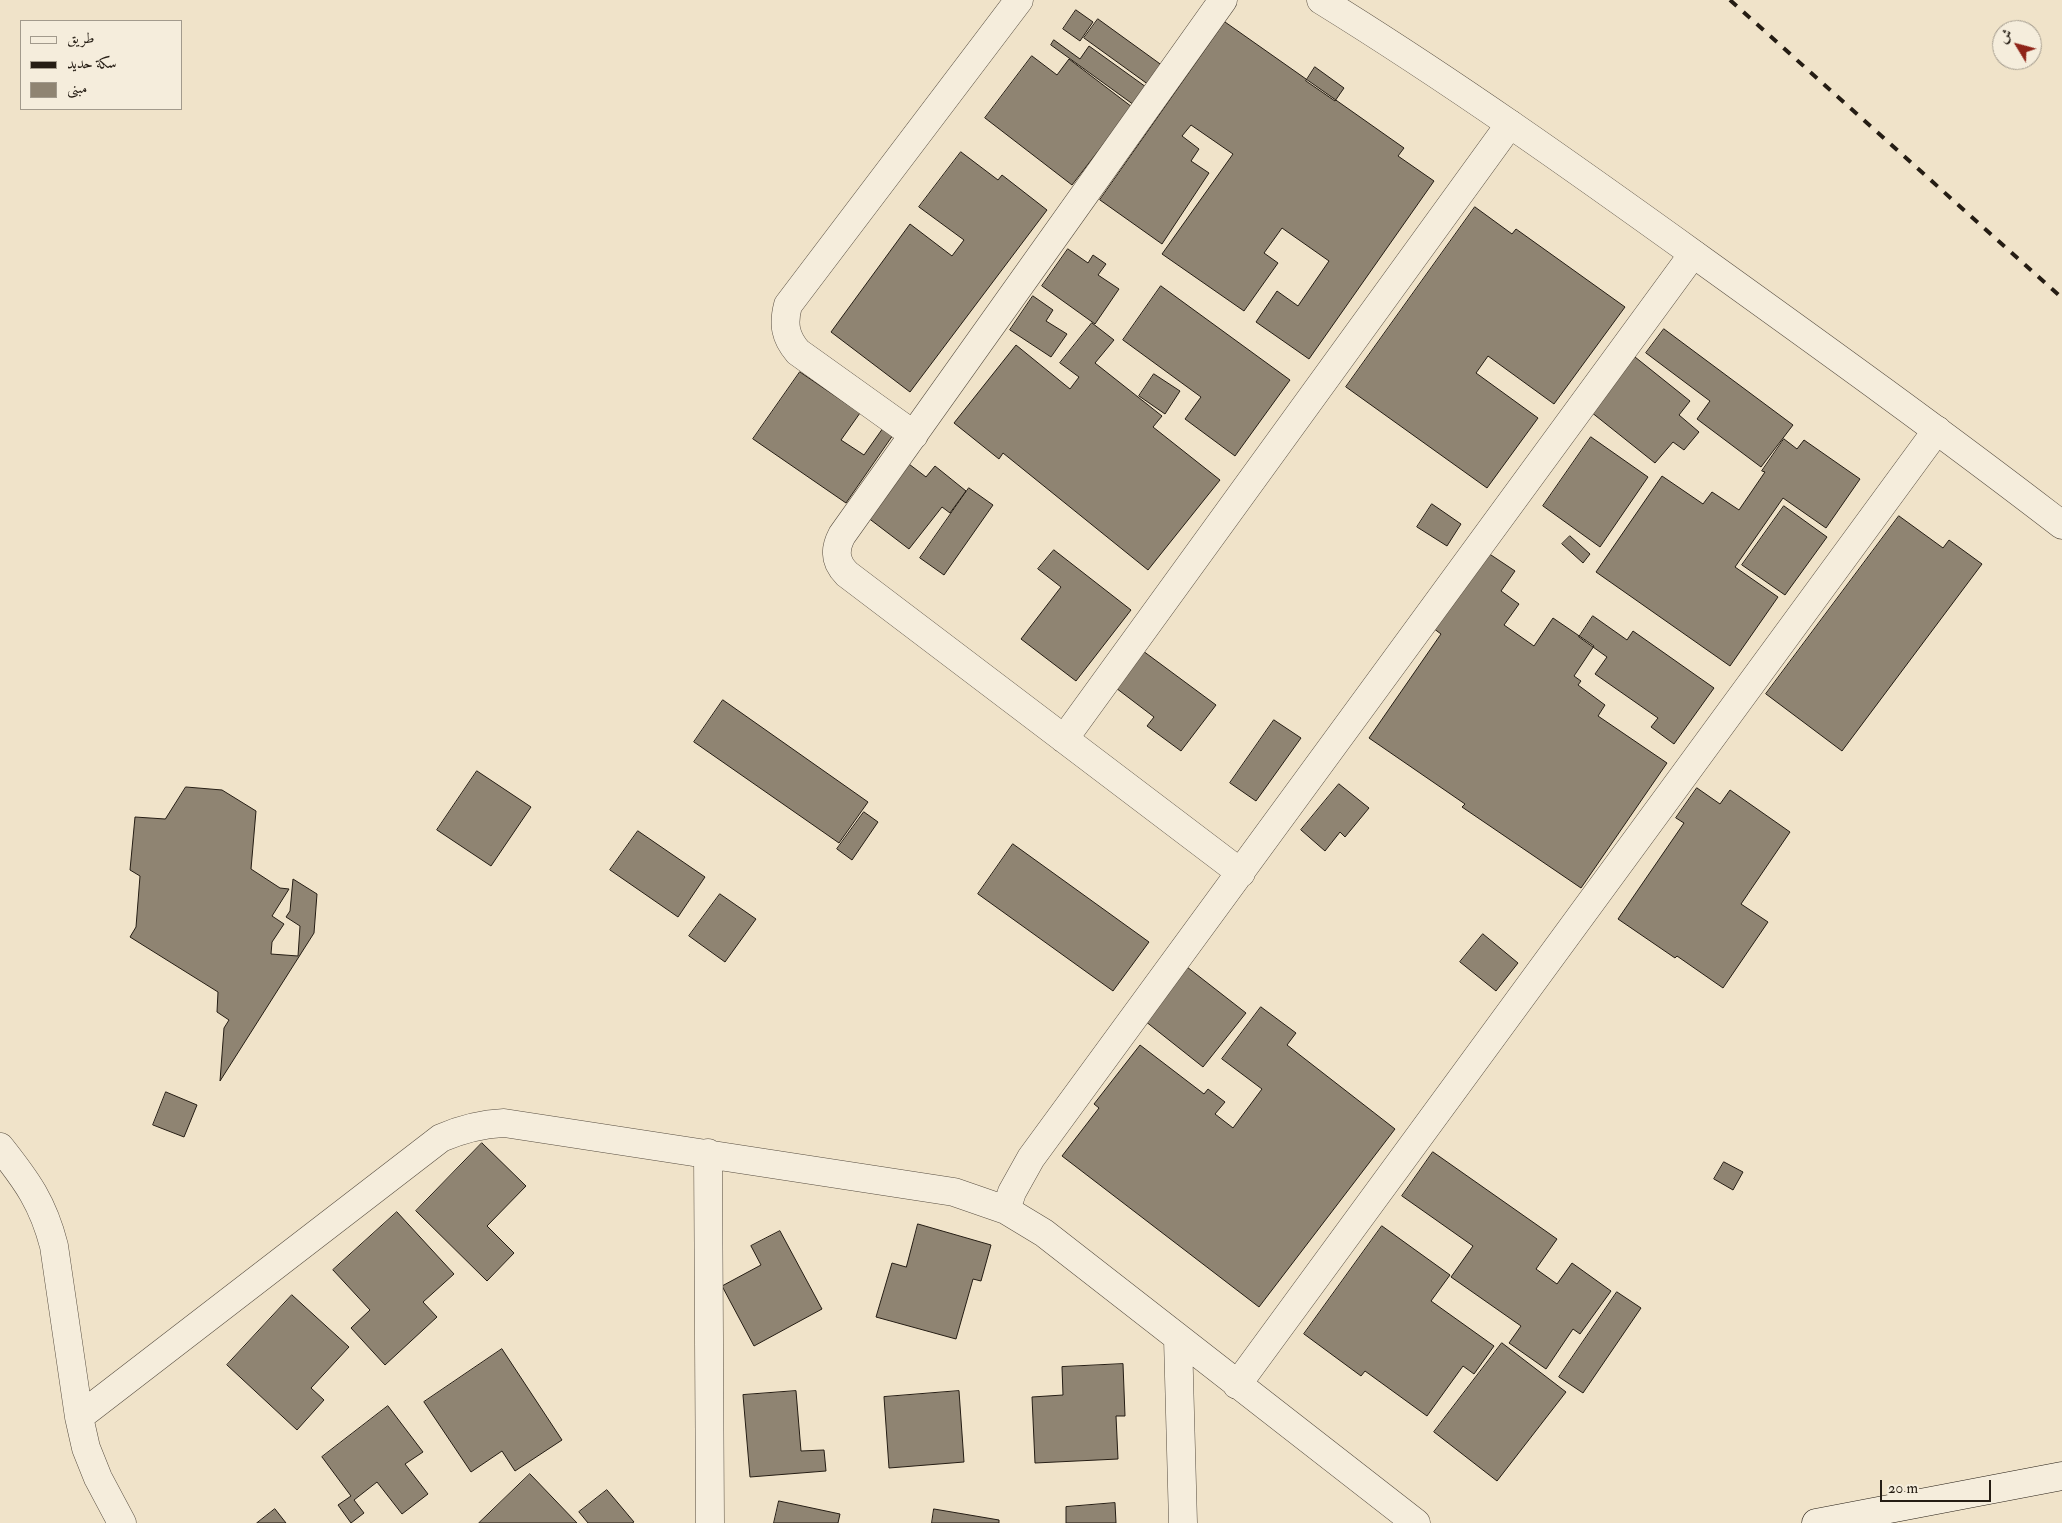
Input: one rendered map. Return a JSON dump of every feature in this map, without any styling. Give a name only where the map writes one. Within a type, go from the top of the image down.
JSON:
[{"type":"street","points":[[914,436],[798,352],[788,336],[785,318],[788,305],[1019,0]]},
{"type":"street","points":[[1223,0],[837,543],[836,552],[840,568],[1242,873]]},
{"type":"street","points":[[1321,0],[1510,124],[1938,430],[2062,525]]},
{"type":"street","points":[[1064,739],[1510,124]]},
{"type":"street","points":[[1006,1210],[1020,1174],[1031,1158],[1242,873],[1693,254]]},
{"type":"street","points":[[1237,1385],[1938,430]]},
{"type":"street","points":[[78,1417],[441,1138],[482,1124],[504,1122],[954,1192],[1006,1210],[1044,1233],[1416,1523]]},
{"type":"street","points":[[0,1147],[30,1186],[48,1224],[54,1246],[78,1417],[86,1448],[98,1478],[122,1523]]},
{"type":"street","points":[[708,1153],[710,1523]]},
{"type":"street","points":[[1178,1339],[1183,1523]]},
{"type":"street","points":[[1816,1523],[2062,1476]]},
{"type":"building","points":[[1076,10],[1093,22],[1080,41],[1063,29]]},
{"type":"building","points":[[1098,19],[1163,66],[1149,85],[1084,38]]},
{"type":"building","points":[[1225,22],[1404,148],[1398,156],[1434,181],[1309,359],[1256,322],[1277,291],[1298,306],[1329,261],[1282,228],[1264,253],[1278,263],[1244,311],[1162,254],[1233,154],[1191,125],[1182,136],[1199,149],[1191,161],[1209,173],[1162,244],[1100,200]]},
{"type":"building","points":[[1054,40],[1080,59],[1089,46],[1146,87],[1134,105],[1051,45]]},
{"type":"building","points":[[1032,56],[1057,75],[1069,59],[1132,107],[1072,185],[985,118]]},
{"type":"building","points":[[1315,67],[1344,88],[1335,101],[1306,81]]},
{"type":"building","points":[[961,152],[998,180],[1002,175],[1047,210],[910,392],[831,332],[910,224],[952,256],[964,240],[919,207]]},
{"type":"building","points":[[1475,207],[1512,234],[1516,229],[1625,307],[1554,404],[1488,356],[1476,373],[1538,418],[1487,488],[1346,387]]},
{"type":"building","points":[[1068,249],[1088,263],[1093,255],[1106,264],[1098,275],[1119,289],[1095,324],[1042,286]]},
{"type":"building","points":[[1161,286],[1290,380],[1235,456],[1185,419],[1201,397],[1123,340]]},
{"type":"building","points":[[1033,296],[1053,310],[1046,321],[1067,334],[1051,357],[1010,330]]},
{"type":"building","points":[[1092,323],[1114,340],[1095,363],[1162,416],[1153,427],[1220,480],[1148,570],[1003,453],[999,459],[954,423],[1016,345],[1070,389],[1079,377],[1060,363]]},
{"type":"building","points":[[1664,329],[1793,425],[1761,467],[1697,419],[1710,401],[1646,353]]},
{"type":"building","points":[[1630,353],[1690,401],[1679,415],[1699,432],[1684,450],[1673,442],[1655,463],[1586,408]]},
{"type":"building","points":[[800,372],[860,413],[841,440],[864,455],[883,428],[893,435],[846,503],[753,439]]},
{"type":"building","points":[[1154,374],[1180,391],[1165,414],[1139,396]]},
{"type":"building","points":[[1591,437],[1648,477],[1600,547],[1543,506]]},
{"type":"building","points":[[1784,439],[1797,449],[1804,440],[1860,479],[1826,528],[1783,498],[1735,567],[1778,597],[1730,666],[1596,572],[1662,476],[1703,504],[1712,492],[1739,510],[1765,472],[1762,471]]},
{"type":"building","points":[[905,461],[926,477],[935,466],[966,491],[950,513],[942,507],[909,549],[863,514]]},
{"type":"building","points":[[969,488],[993,505],[944,575],[920,558]]},
{"type":"building","points":[[1432,504],[1461,524],[1447,546],[1417,527]]},
{"type":"building","points":[[1784,506],[1827,537],[1785,595],[1742,565]]},
{"type":"building","points":[[1899,516],[1943,548],[1949,540],[1982,564],[1842,751],[1766,694]]},
{"type":"building","points":[[1570,536],[1590,554],[1583,563],[1562,544]]},
{"type":"building","points":[[1054,550],[1131,610],[1076,681],[1021,639],[1061,587],[1038,569]]},
{"type":"building","points":[[1485,551],[1515,571],[1501,591],[1519,604],[1504,625],[1534,646],[1553,618],[1594,646],[1574,676],[1581,681],[1578,685],[1605,705],[1598,716],[1667,763],[1581,888],[1462,807],[1465,804],[1369,738],[1441,634],[1433,628]]},
{"type":"building","points":[[1593,616],[1627,640],[1633,631],[1714,688],[1674,744],[1651,727],[1658,718],[1595,674],[1607,657],[1579,637]]},
{"type":"building","points":[[1139,648],[1216,705],[1181,751],[1147,726],[1154,717],[1112,685]]},
{"type":"building","points":[[723,700],[868,802],[839,843],[694,742]]},
{"type":"building","points":[[1274,720],[1301,738],[1256,801],[1230,783]]},
{"type":"building","points":[[477,771],[531,807],[491,866],[437,830]]},
{"type":"building","points":[[1339,784],[1369,808],[1345,837],[1340,832],[1325,851],[1301,830]]},
{"type":"building","points":[[186,787],[222,790],[256,811],[251,869],[280,888],[289,889],[272,916],[284,924],[272,942],[271,954],[298,956],[300,926],[286,917],[290,911],[293,879],[317,894],[314,933],[220,1081],[224,1028],[229,1020],[217,1012],[218,992],[130,937],[136,927],[140,876],[130,870],[135,817],[165,819]]},
{"type":"building","points":[[1697,788],[1720,804],[1730,790],[1790,832],[1741,904],[1768,922],[1723,988],[1618,919],[1684,823],[1676,818]]},
{"type":"building","points":[[864,812],[878,822],[852,860],[837,849]]},
{"type":"building","points":[[638,831],[705,877],[678,917],[610,870]]},
{"type":"building","points":[[1013,844],[1149,942],[1113,991],[978,894]]},
{"type":"building","points":[[720,894],[756,919],[725,962],[689,936]]},
{"type":"building","points":[[1483,934],[1518,963],[1496,991],[1460,962]]},
{"type":"building","points":[[1187,967],[1246,1013],[1203,1067],[1145,1021]]},
{"type":"building","points":[[1261,1007],[1296,1033],[1287,1045],[1395,1129],[1259,1307],[1062,1156],[1099,1108],[1094,1104],[1140,1045],[1204,1094],[1208,1089],[1225,1102],[1215,1114],[1233,1128],[1262,1089],[1222,1059]]},
{"type":"building","points":[[166,1092],[197,1105],[184,1137],[153,1125]]},
{"type":"building","points":[[482,1143],[526,1186],[487,1226],[514,1253],[487,1281],[416,1211]]},
{"type":"building","points":[[1433,1152],[1557,1239],[1536,1269],[1557,1284],[1572,1263],[1611,1291],[1580,1334],[1573,1329],[1546,1369],[1509,1343],[1521,1326],[1451,1277],[1473,1246],[1402,1196]]},
{"type":"building","points":[[1724,1162],[1743,1172],[1733,1190],[1714,1179]]},
{"type":"building","points":[[397,1212],[454,1274],[423,1302],[437,1317],[385,1365],[351,1328],[370,1310],[333,1270]]},
{"type":"building","points":[[918,1224],[991,1245],[981,1281],[973,1279],[956,1339],[876,1317],[892,1263],[906,1267]]},
{"type":"building","points":[[1382,1226],[1450,1275],[1431,1301],[1494,1346],[1474,1374],[1463,1366],[1427,1416],[1365,1371],[1361,1376],[1304,1334]]},
{"type":"building","points":[[780,1231],[822,1309],[754,1346],[722,1286],[761,1265],[751,1246]]},
{"type":"building","points":[[1617,1292],[1641,1308],[1583,1393],[1559,1377]]},
{"type":"building","points":[[292,1295],[349,1347],[311,1388],[324,1400],[297,1430],[227,1365]]},
{"type":"building","points":[[1502,1343],[1566,1392],[1497,1481],[1434,1432]]},
{"type":"building","points":[[502,1349],[562,1440],[515,1471],[502,1451],[471,1472],[424,1402]]},
{"type":"building","points":[[1123,1364],[1125,1416],[1116,1416],[1118,1459],[1035,1463],[1032,1397],[1063,1395],[1062,1367]]},
{"type":"building","points":[[796,1391],[801,1451],[824,1450],[826,1471],[750,1477],[743,1395]]},
{"type":"building","points":[[959,1391],[964,1462],[889,1468],[884,1397]]},
{"type":"building","points":[[388,1406],[423,1452],[405,1464],[428,1494],[402,1514],[377,1482],[354,1500],[364,1513],[351,1523],[338,1505],[351,1496],[322,1457]]},
{"type":"building","points":[[530,1474],[577,1523],[479,1523]]},
{"type":"building","points":[[607,1490],[634,1522],[588,1523],[579,1512]]},
{"type":"building","points":[[779,1501],[840,1514],[838,1523],[774,1523]]},
{"type":"building","points":[[1115,1503],[1116,1523],[1066,1523],[1066,1507]]},
{"type":"building","points":[[275,1509],[286,1523],[257,1523]]},
{"type":"building","points":[[934,1509],[999,1520],[999,1523],[932,1523]]},
{"type":"railway","points":[[1730,0],[2062,298]]}]
